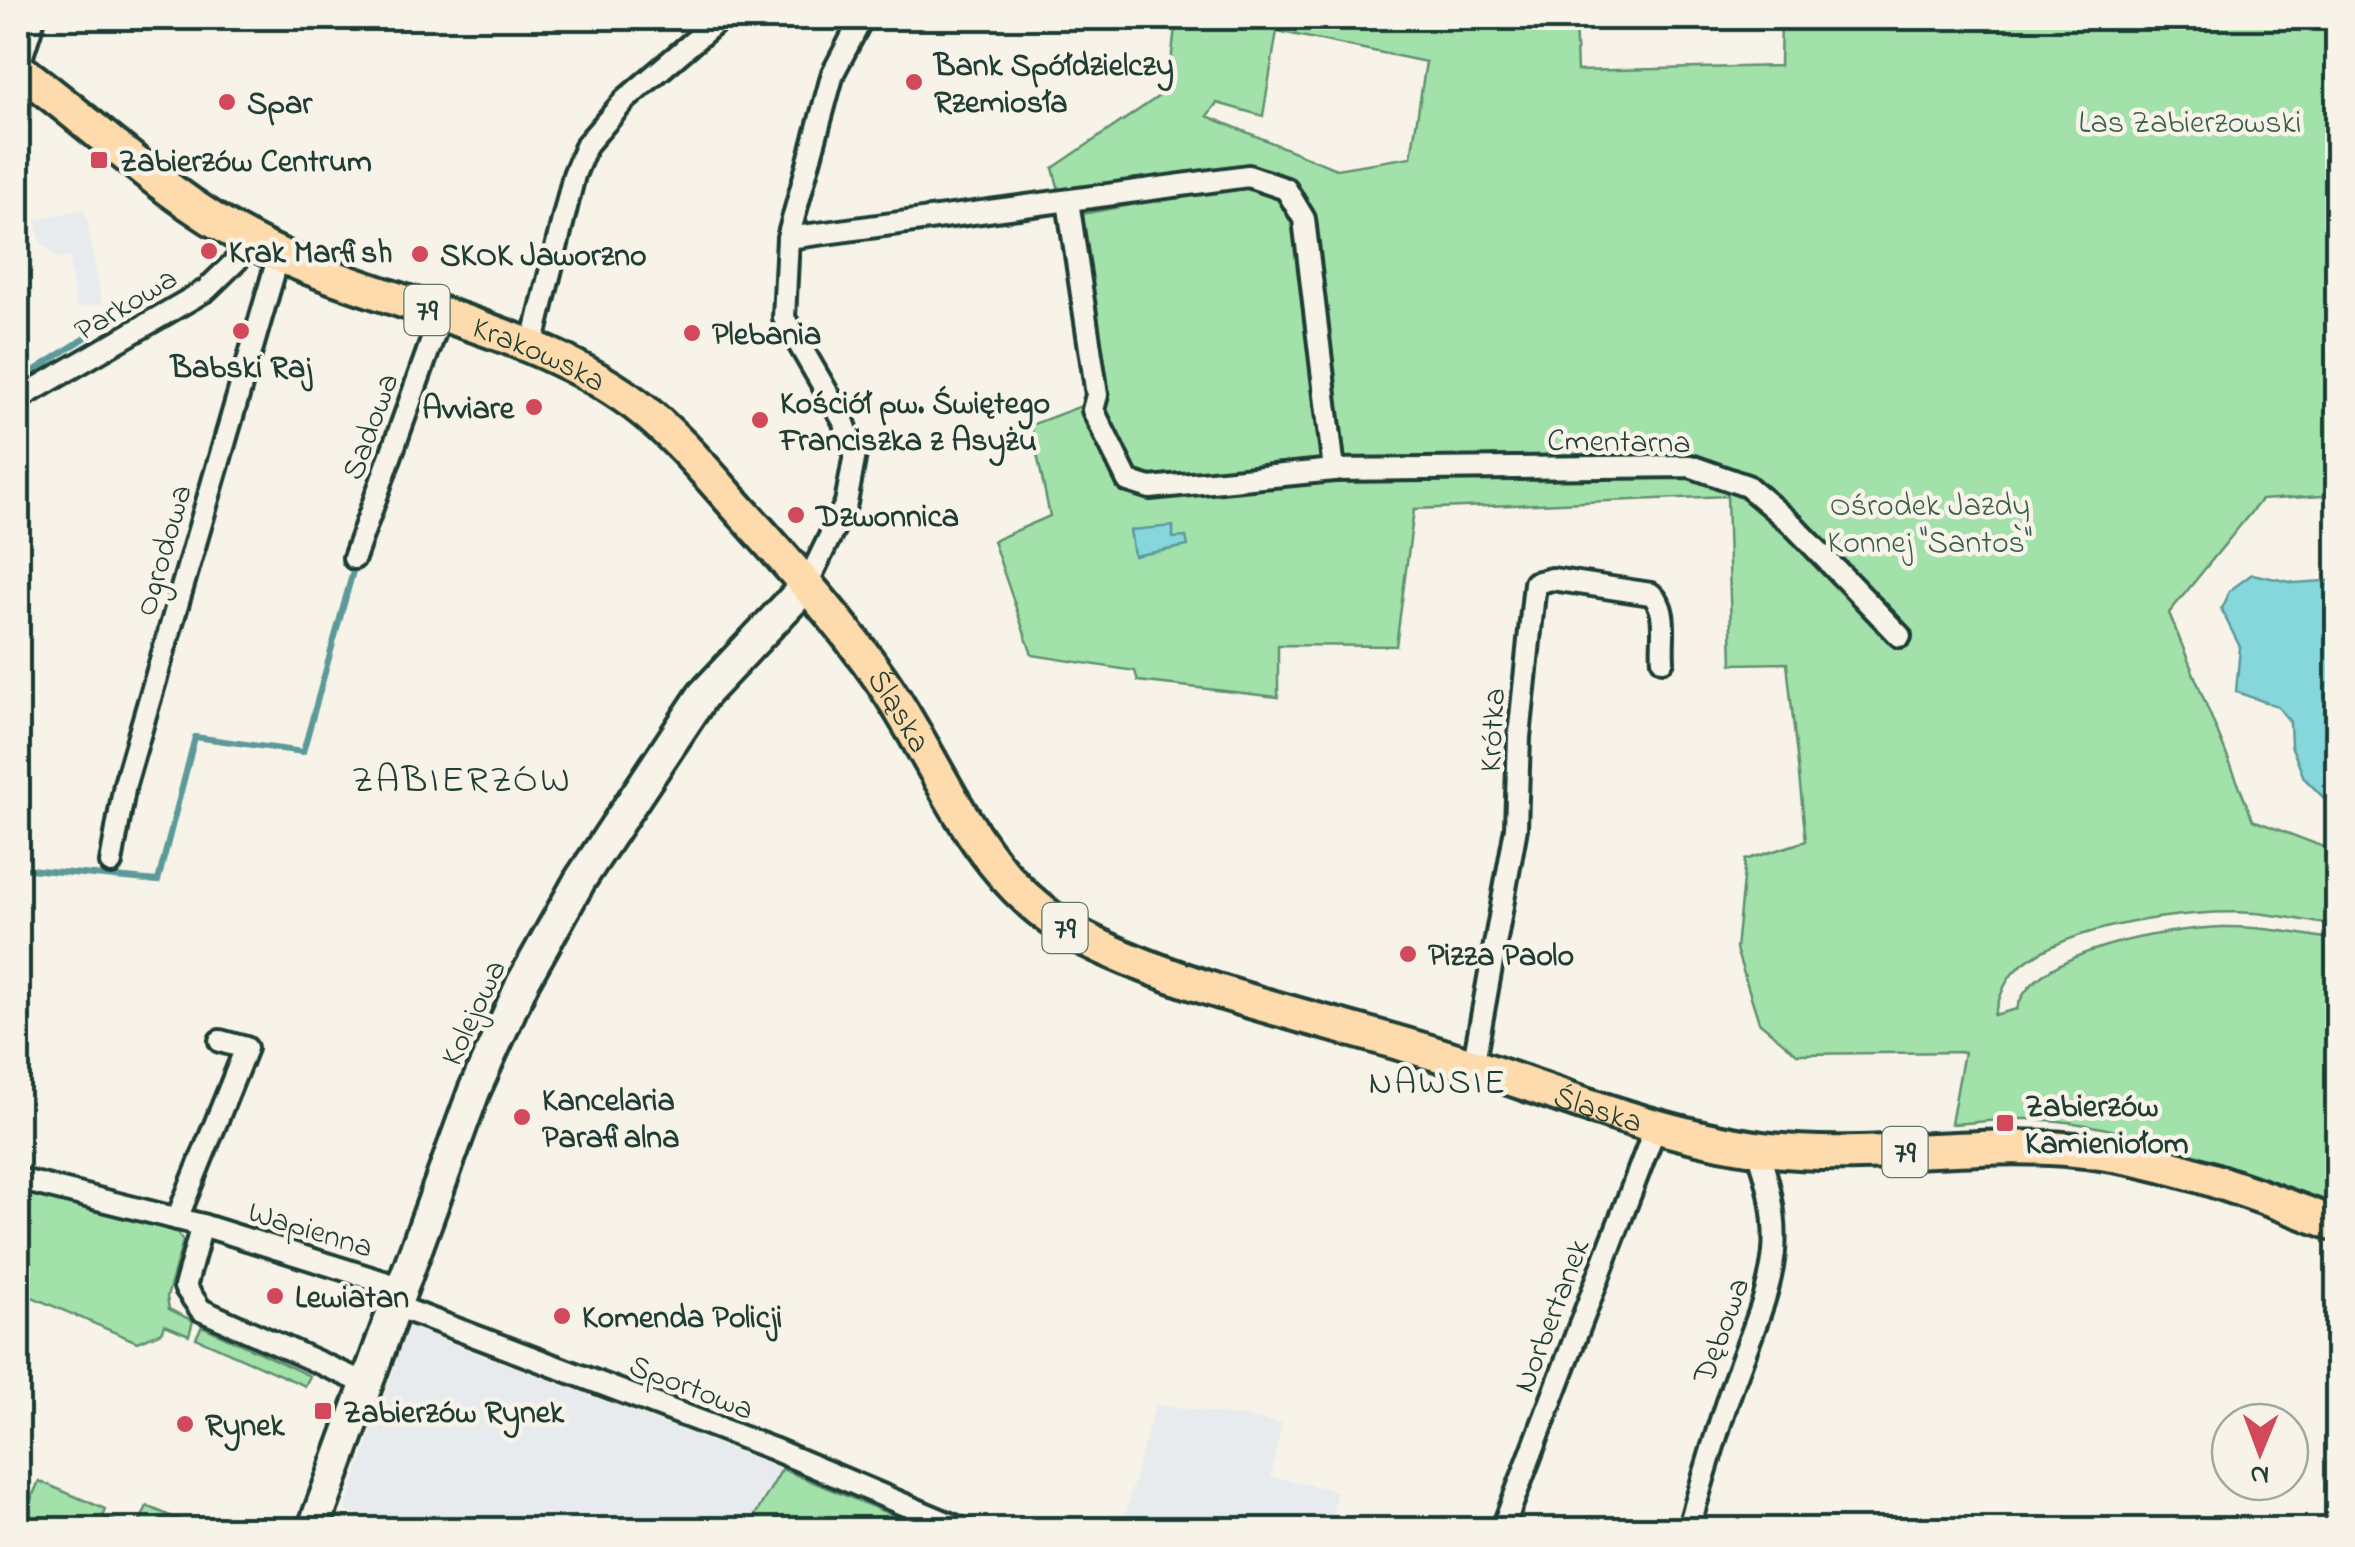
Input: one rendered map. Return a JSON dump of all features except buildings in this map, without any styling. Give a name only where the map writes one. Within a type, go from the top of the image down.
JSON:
[{"type":"main road","name":"Krakowska","points":[[18,68],[167,187],[246,239],[531,350],[606,386],[654,420],[806,586]]},
{"type":"main road","name":"Śląska","points":[[806,586],[895,700],[969,833],[996,870],[1051,919],[1101,946],[1189,979],[1657,1124],[1757,1148],[1834,1154],[2073,1149],[2168,1168],[2338,1225]]},
{"type":"street","points":[[18,68],[34,18]]},
{"type":"street","points":[[531,350],[574,175],[588,144],[625,100],[720,18]]},
{"type":"street","points":[[806,586],[846,503],[854,454],[843,420],[784,318],[788,238],[833,72],[862,18]]},
{"type":"street","points":[[788,238],[1248,176],[1286,189],[1304,220],[1334,470]]},
{"type":"street","name":"Cmentarna","points":[[1068,201],[1097,395],[1093,410],[1128,481],[1150,488],[1334,470],[1690,466],[1748,486],[1793,525],[1900,636]]},
{"type":"street","name":"Parkowa","points":[[18,400],[206,290],[236,260],[246,239]]},
{"type":"street","name":"Ogrodowa","points":[[111,863],[125,784],[279,255]]},
{"type":"street","name":"Sadowa","points":[[354,558],[441,315]]},
{"type":"street","name":"Krótka","points":[[1473,1067],[1516,828],[1519,737],[1534,583],[1552,579],[1651,594],[1661,602],[1663,660]]},
{"type":"street","name":"Kolejowa","points":[[313,1530],[474,1091],[522,982],[572,893],[704,695],[806,586]]},
{"type":"street","points":[[178,1218],[246,1048],[220,1041]]},
{"type":"street","name":"Norbertanek","points":[[1502,1530],[1657,1124]]},
{"type":"street","name":"Dębowa","points":[[1688,1530],[1732,1384],[1764,1309],[1772,1274],[1774,1196],[1757,1148]]},
{"type":"street","name":"Wapienna","points":[[18,1179],[202,1225],[400,1297]]},
{"type":"street","name":"Wapienna","points":[[202,1225],[185,1287],[201,1310],[368,1384]]},
{"type":"street","name":"Sportowa","points":[[400,1297],[964,1530]]},
{"type":"shaded area","points":[[85,209],[102,304],[76,308],[69,257],[57,258],[40,241],[36,220]]},
{"type":"shaded area","points":[[408,1327],[782,1469],[747,1529],[354,1530],[359,1516],[345,1510]]},
{"type":"shaded area","points":[[1155,1404],[1282,1423],[1271,1476],[1336,1491],[1332,1529],[1121,1529]]},
{"type":"green space","points":[[1176,18],[1575,18],[1577,71],[1780,66],[1781,18],[2337,18],[2337,495],[2261,500],[2169,613],[2253,820],[2337,852],[2337,926],[2227,912],[2164,917],[2097,930],[2067,940],[2018,968],[2006,984],[1994,1015],[2017,1009],[2028,988],[2048,971],[2075,957],[2137,938],[2236,927],[2337,940],[2337,1205],[2186,1151],[2107,1129],[2028,1119],[1951,1124],[1964,1052],[1797,1054],[1759,1022],[1736,949],[1745,860],[1806,841],[1787,663],[1732,664],[1727,496],[1414,509],[1396,646],[1278,645],[1278,697],[1138,681],[1135,671],[1032,655],[993,541],[1050,516],[1031,425],[1100,399],[1082,214],[1274,179],[1060,194],[1053,168],[1168,90]],"holes":[[[1277,31],[1426,62],[1411,157],[1336,169],[1207,116],[1217,103],[1263,116]]]},
{"type":"green space","points":[[18,1191],[177,1232],[183,1241],[167,1297],[169,1309],[193,1321],[189,1335],[165,1325],[162,1332],[137,1342],[18,1291]]},
{"type":"green space","points":[[202,1326],[310,1376],[305,1386],[196,1338]]},
{"type":"green space","points":[[782,1469],[926,1529],[747,1529]]},
{"type":"green space","points":[[39,1481],[105,1509],[103,1516],[134,1529],[39,1529],[21,1522]]},
{"type":"green space","points":[[147,1506],[200,1529],[137,1529]]},
{"type":"water","points":[[1173,526],[1173,538],[1186,537],[1188,546],[1134,556],[1130,530]]},
{"type":"water","points":[[2252,574],[2295,583],[2337,580],[2337,811],[2304,778],[2291,745],[2290,722],[2277,706],[2236,692],[2240,647],[2221,609],[2229,591]]},
{"type":"waterway","points":[[18,381],[85,338]]},
{"type":"waterway","points":[[18,868],[158,881],[195,737],[303,752],[355,564]]},
{"type":"place","name":"Bank Spółdzielczy Rzemiosła","points":[[914,82]]},
{"type":"place","name":"Spar","points":[[227,102]]},
{"type":"place","name":"Zabierzów Centrum","points":[[99,160]]},
{"type":"place","name":"Krak Marfish","points":[[209,251]]},
{"type":"place","name":"SKOK Jaworzno","points":[[420,254]]},
{"type":"place","name":"Babski Raj","points":[[241,331]]},
{"type":"place","name":"Plebania","points":[[692,333]]},
{"type":"place","name":"Avviare","points":[[534,407]]},
{"type":"place","name":"Kościół pw. Świętego Franciszka z Asyżu","points":[[760,420]]},
{"type":"place","name":"Dzwonnica","points":[[796,515]]},
{"type":"place","name":"Pizza Paolo","points":[[1408,954]]},
{"type":"place","name":"Kancelaria Parafialna","points":[[522,1117]]},
{"type":"place","name":"Zabierzów Kamieniołom","points":[[2005,1123]]},
{"type":"place","name":"Lewiatan","points":[[275,1296]]},
{"type":"place","name":"Komenda Policji","points":[[562,1316]]},
{"type":"place","name":"Zabierzów Rynek","points":[[323,1411]]},
{"type":"place","name":"Rynek","points":[[185,1424]]},
{"type":"district","name":"ZABIERZÓW","points":[[462,778]]},
{"type":"district","name":"NAWSIE","points":[[1438,1081]]},
{"type":"park label","name":"Las Zabierzowski","points":[[2190,121]]},
{"type":"park label","name":"Ośrodek Jazdy Konnej \"Santos\"","points":[[1930,522]]}]
